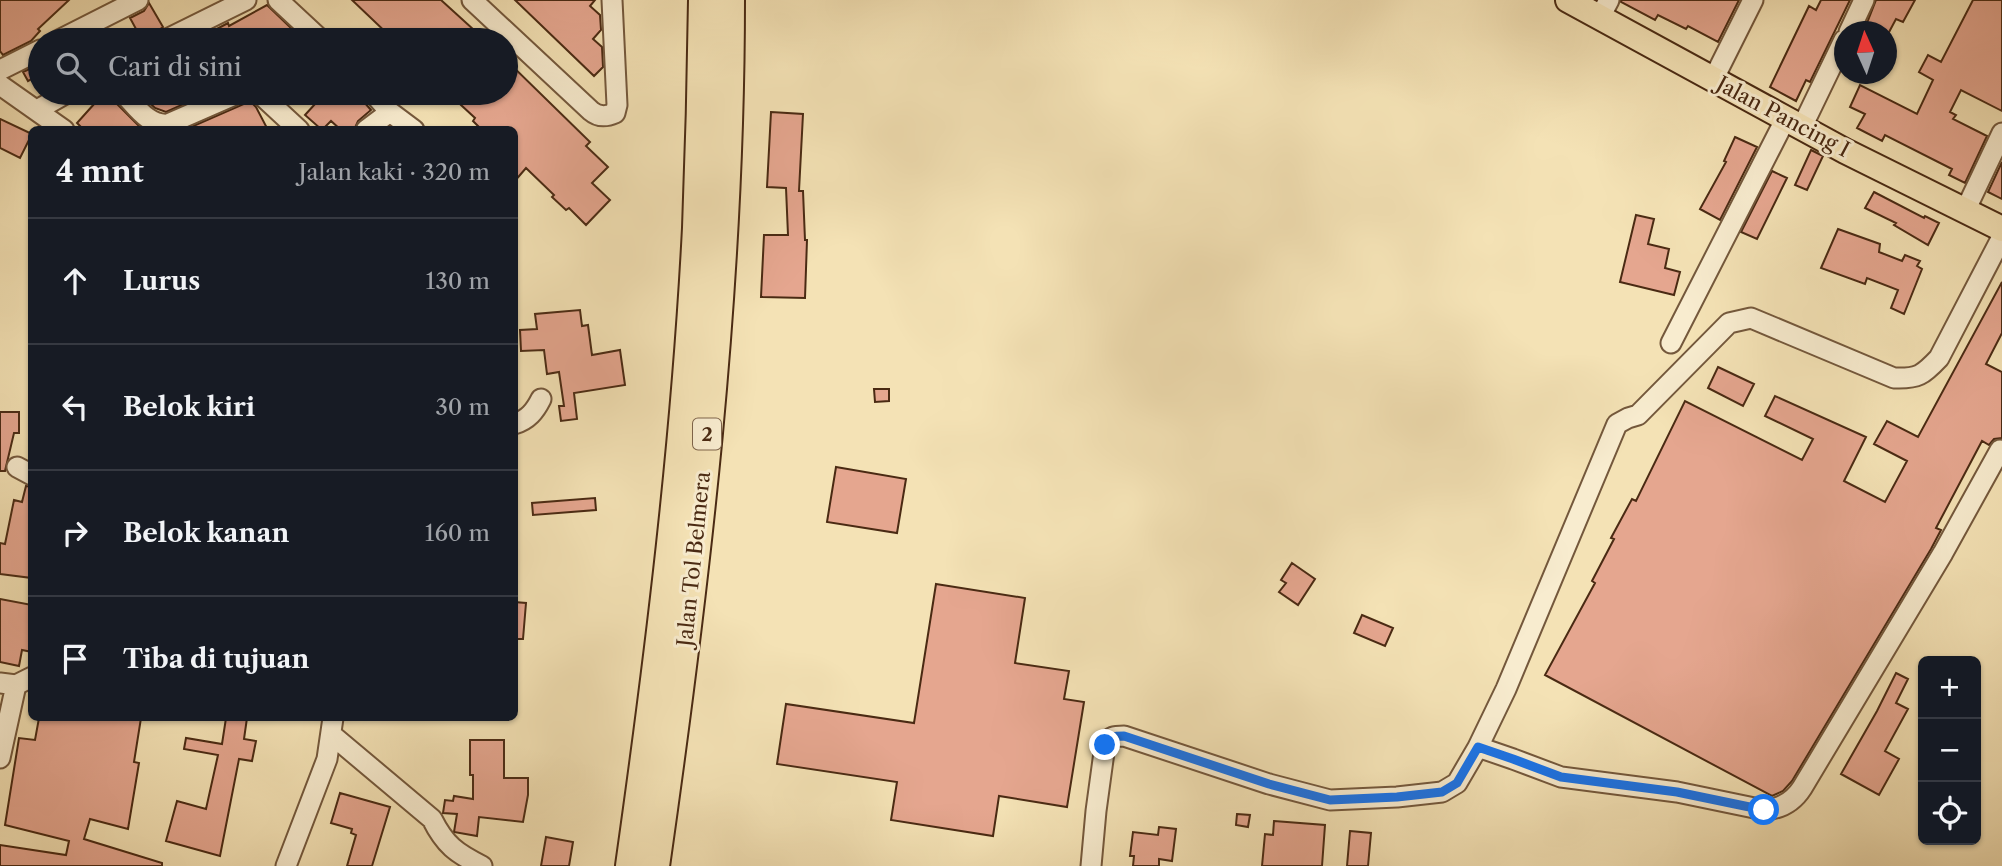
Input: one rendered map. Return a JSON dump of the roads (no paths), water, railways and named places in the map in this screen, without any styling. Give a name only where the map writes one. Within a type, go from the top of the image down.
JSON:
[{"type":"highway","name":"Jalan Tol Belmera","points":[[630,866],[652,713],[684,401],[697,228],[703,0]]},
{"type":"highway","name":"Jalan Tol Belmera","points":[[655,866],[687,633],[715,360],[723,254],[730,0]]},
{"type":"main road","name":"Jalan Pancing I","points":[[1568,0],[1605,8],[1713,80],[2002,229]]},
{"type":"street","points":[[83,28],[138,0]]},
{"type":"street","points":[[189,28],[246,0]]},
{"type":"street","points":[[278,0],[308,28]]},
{"type":"street","points":[[472,0],[502,28]]},
{"type":"street","points":[[518,43],[591,111],[601,116],[610,116],[615,113],[617,105],[612,0]]},
{"type":"street","points":[[1713,80],[1753,0]]},
{"type":"street","points":[[1854,21],[1864,0]]},
{"type":"street","points":[[0,70],[28,56]]},
{"type":"street","points":[[1671,342],[1794,122],[1834,56]]},
{"type":"street","points":[[0,85],[28,104]]},
{"type":"street","points":[[30,105],[59,126]]},
{"type":"street","points":[[37,110],[46,105]]},
{"type":"street","points":[[135,105],[150,121],[158,125],[168,124],[212,105]]},
{"type":"street","points":[[271,105],[295,126]]},
{"type":"street","points":[[384,105],[409,126]]},
{"type":"street","points":[[371,126],[390,112]]},
{"type":"street","points":[[1965,211],[2002,133]]},
{"type":"street","points":[[1091,866],[1105,745],[1114,736],[1124,736],[1269,784],[1330,800],[1442,792],[1457,783],[1506,689],[1617,424],[1638,415],[1729,323],[1751,318],[1894,378],[1910,378],[1924,374],[1939,358],[2002,237]]},
{"type":"street","points":[[518,423],[534,413],[541,399]]},
{"type":"street","points":[[1478,747],[1561,777],[1677,792],[1764,810],[1784,806],[1802,788],[1943,553],[2000,450]]},
{"type":"street","points":[[0,758],[16,681]]},
{"type":"street","points":[[286,866],[327,760],[332,726]]},
{"type":"street","points":[[332,726],[432,818],[441,837],[458,854],[482,866]]}]
